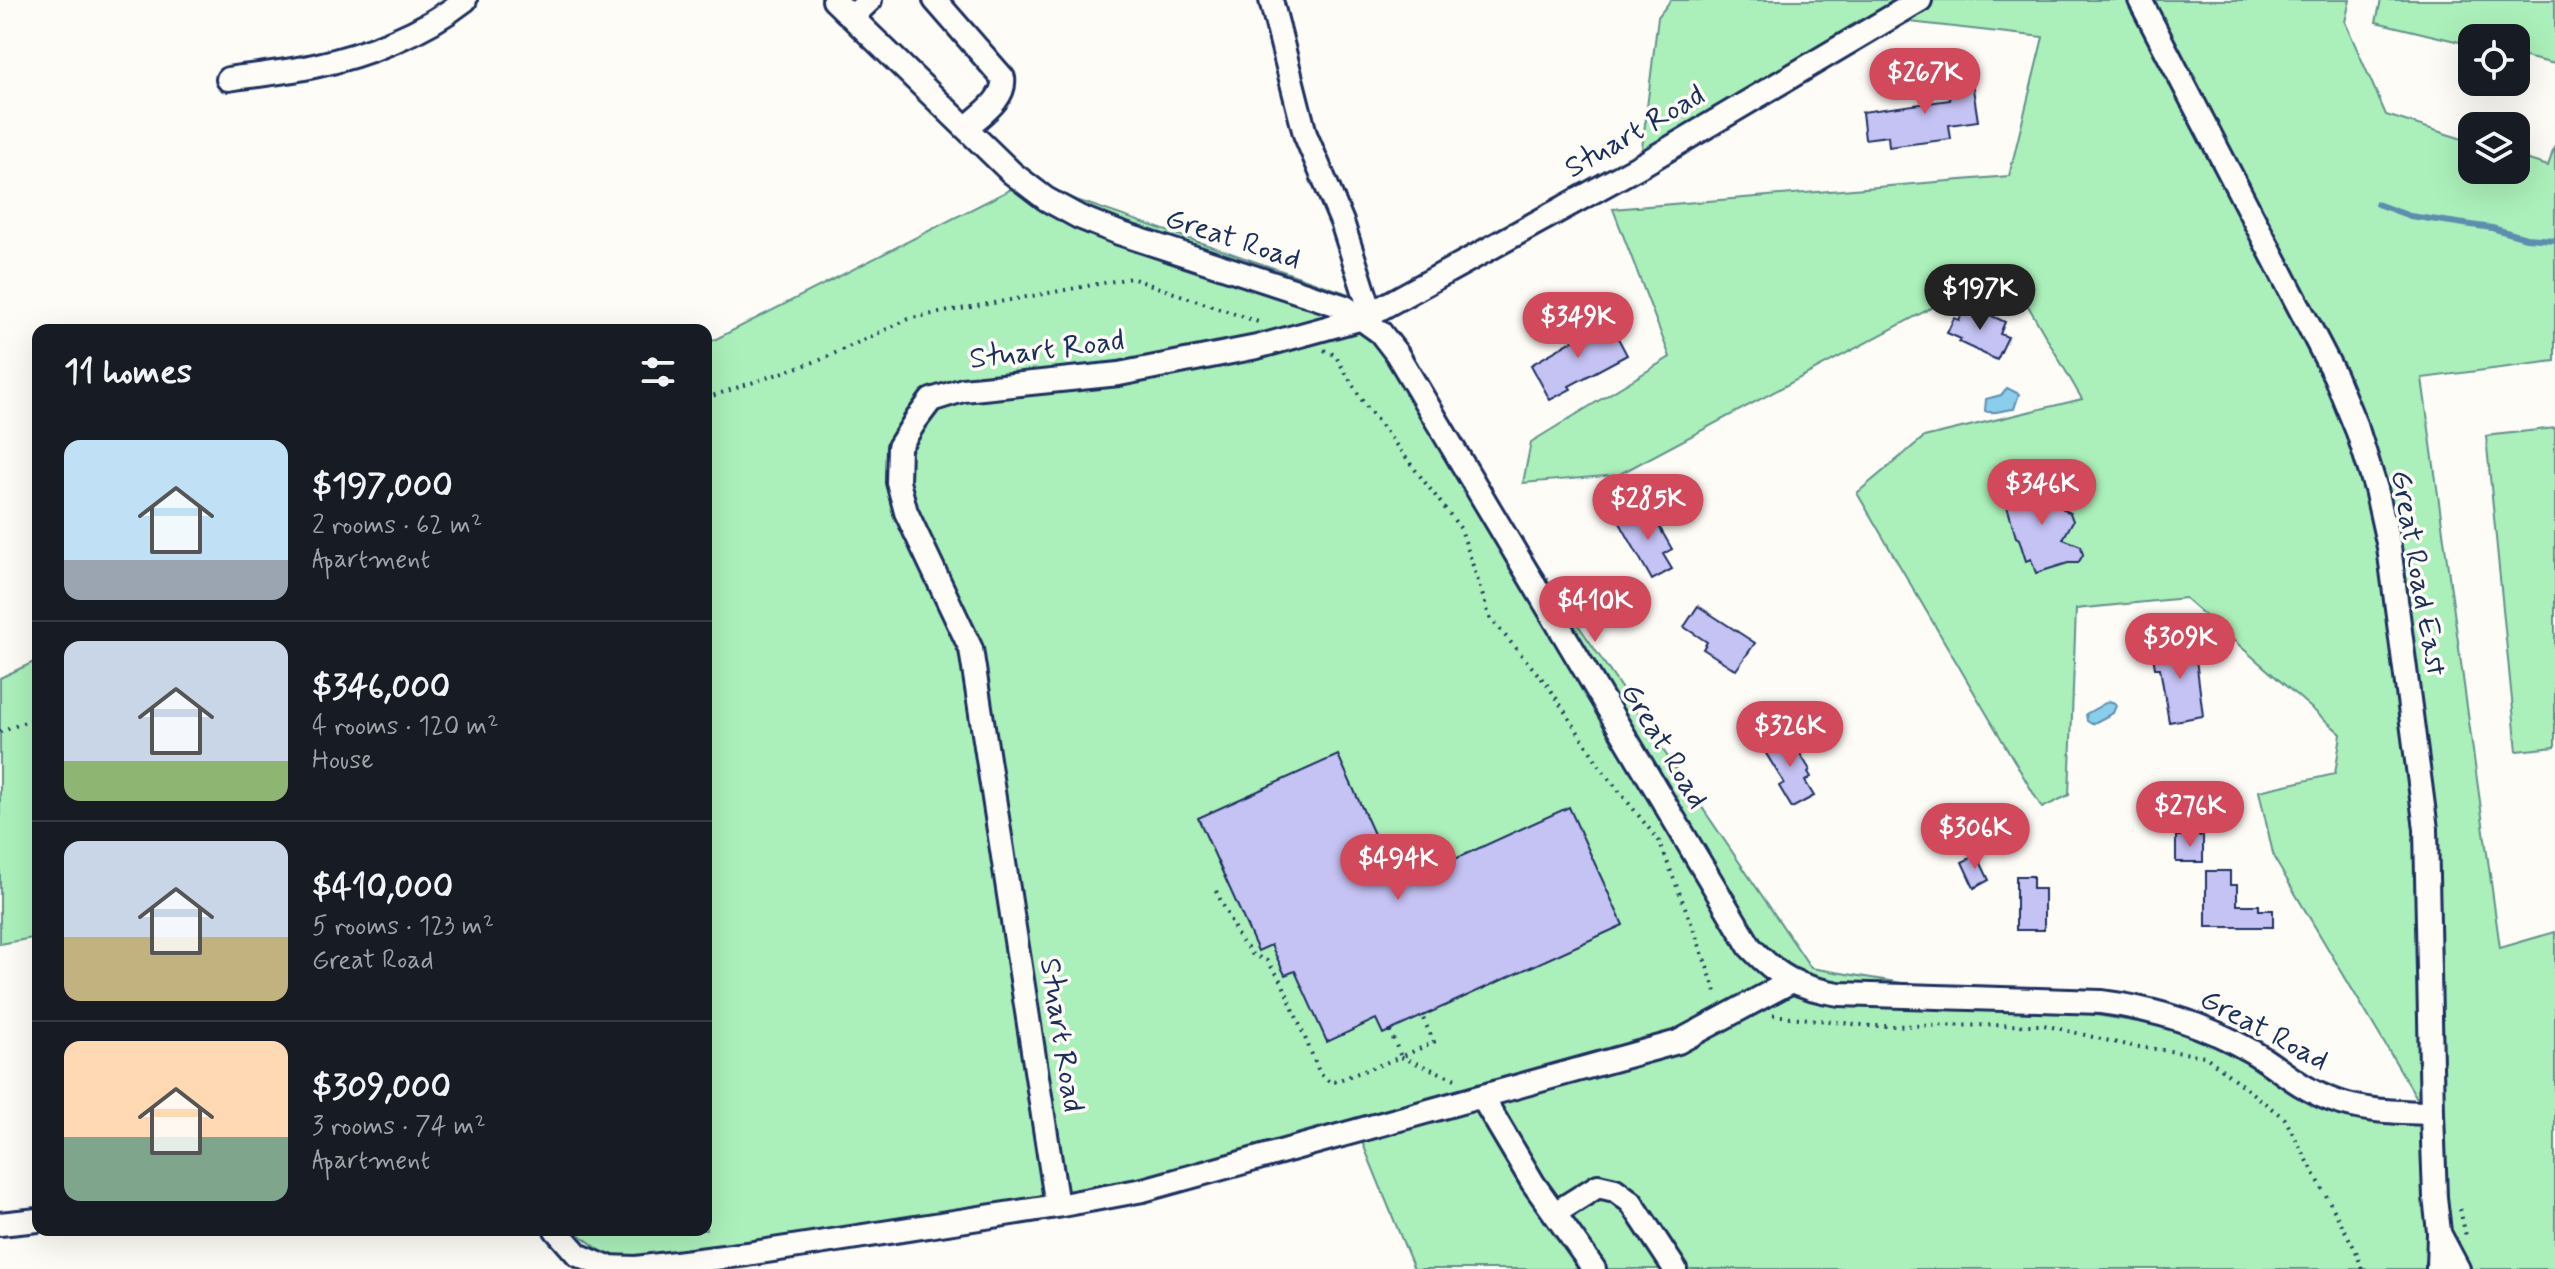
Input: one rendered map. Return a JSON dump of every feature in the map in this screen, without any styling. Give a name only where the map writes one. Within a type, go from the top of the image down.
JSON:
[{"type":"street","points":[[228,79],[314,66],[369,49],[408,34],[465,0]]},
{"type":"street","points":[[847,7],[870,0]]},
{"type":"street","points":[[935,0],[1003,78],[1001,93],[966,128]]},
{"type":"street","points":[[1271,0],[1305,134],[1342,222],[1367,316]]},
{"type":"street","name":"Stuart Road","points":[[1057,1206],[971,649],[906,512],[898,482],[899,447],[931,400],[963,390],[1119,374],[1257,347],[1367,316],[1645,163],[1920,0]]},
{"type":"street","name":"Great Road East","points":[[2140,0],[2335,376],[2358,432],[2376,489],[2389,547],[2426,829],[2432,1113]]},
{"type":"street","name":"Great Road","points":[[847,7],[1012,173],[1046,199],[1119,233],[1367,316],[1397,354],[1750,947],[1768,967],[1790,982],[1815,991],[1839,994],[2101,1002],[2137,1007],[2178,1017],[2216,1032],[2253,1052],[2303,1087],[2330,1100],[2361,1108],[2432,1113]]},
{"type":"street","points":[[561,1236],[578,1255],[606,1267],[636,1268],[1057,1206],[1143,1190],[1678,1042],[1790,982]]},
{"type":"street","points":[[1482,1097],[1533,1183],[1594,1269]]},
{"type":"street","points":[[2432,1113],[2439,1232],[2438,1269]]},
{"type":"street","points":[[1555,1213],[1598,1186],[1615,1190],[1631,1202],[1675,1269]]},
{"type":"street","points":[[0,1224],[32,1221]]},
{"type":"street","points":[[2439,1232],[2458,1269]]},
{"type":"path","points":[[712,396],[820,360],[911,318],[1131,278],[1254,320],[1335,355],[1363,402],[1461,529],[1490,618],[1549,687],[1603,771],[1659,841],[1716,992],[1735,1011],[1871,1026],[2044,1025],[2126,1045],[2205,1056],[2285,1119],[2356,1251],[2362,1269]]},
{"type":"path","points":[[0,732],[32,719]]},
{"type":"path","points":[[1216,891],[1239,938],[1252,954],[1267,961],[1281,980],[1320,1074],[1331,1083],[1434,1042],[1422,1016]]},
{"type":"path","points":[[1390,1031],[1401,1057],[1468,1084],[1482,1097]]},
{"type":"green space","points":[[1671,0],[2350,0],[2345,22],[2386,115],[2458,138],[2458,184],[2530,184],[2530,160],[2548,166],[2555,145],[2555,361],[2422,378],[2500,948],[2555,932],[2555,1269],[1414,1269],[1356,1127],[1226,1173],[720,1252],[612,1260],[582,1236],[712,1236],[712,341],[1025,182],[1355,296],[1811,968],[2192,1031],[2433,1125],[2274,858],[2259,791],[2335,774],[2341,734],[2185,598],[2076,609],[2069,795],[2042,808],[1857,493],[1924,437],[2082,399],[2006,268],[1618,475],[1523,483],[1531,442],[1670,357],[1613,209],[2009,176],[2043,37],[1883,19],[1639,173],[1658,17]]},
{"type":"green space","points":[[2381,0],[2555,0],[2555,64],[2530,58],[2530,24],[2458,24],[2458,42],[2376,22]]},
{"type":"green space","points":[[2555,428],[2555,747],[2517,751],[2486,436]]},
{"type":"green space","points":[[32,663],[32,938],[0,944],[0,678]]},
{"type":"water","points":[[2007,388],[2019,394],[2014,409],[1985,411],[1986,399],[2001,395]]},
{"type":"water","points":[[2109,701],[2116,706],[2113,713],[2092,724],[2087,721],[2086,714]]},
{"type":"building","points":[[1970,69],[1978,121],[1949,125],[1951,139],[1889,147],[1888,136],[1865,139],[1862,112],[1950,100],[1946,72]]},
{"type":"building","points":[[1967,304],[2005,322],[2000,334],[2008,337],[1997,360],[1947,333],[1954,318],[1959,320]]},
{"type":"building","points":[[1610,323],[1627,355],[1569,386],[1571,389],[1550,400],[1531,365],[1595,328]]},
{"type":"building","points":[[2041,481],[2047,501],[2059,497],[2063,509],[2070,513],[2073,521],[2063,539],[2081,546],[2083,555],[2078,563],[2036,573],[2031,559],[2026,561],[2016,537],[2003,492]]},
{"type":"building","points":[[1648,507],[1672,549],[1663,554],[1672,569],[1652,580],[1620,523]]},
{"type":"building","points":[[1698,606],[1755,643],[1736,670],[1703,649],[1707,642],[1684,627]]},
{"type":"building","points":[[2194,643],[2203,716],[2169,722],[2160,668],[2155,668],[2152,650]]},
{"type":"building","points":[[1787,732],[1810,770],[1811,777],[1805,781],[1814,796],[1792,808],[1779,786],[1784,783],[1762,747]]},
{"type":"building","points":[[1338,755],[1389,867],[1399,863],[1407,881],[1569,807],[1623,925],[1383,1034],[1376,1019],[1327,1042],[1295,971],[1285,975],[1271,945],[1258,951],[1198,818]]},
{"type":"building","points":[[2176,836],[2203,836],[2203,862],[2176,862]]},
{"type":"building","points":[[1977,855],[1989,880],[1974,888],[1962,862]]},
{"type":"building","points":[[2206,871],[2230,871],[2230,885],[2237,885],[2237,905],[2259,905],[2259,910],[2273,910],[2273,927],[2206,927]]},
{"type":"building","points":[[2016,876],[2033,876],[2033,889],[2044,889],[2044,930],[2016,930]]},
{"type":"waterway","points":[[2377,204],[2410,216],[2492,228],[2526,238],[2555,240]]}]
